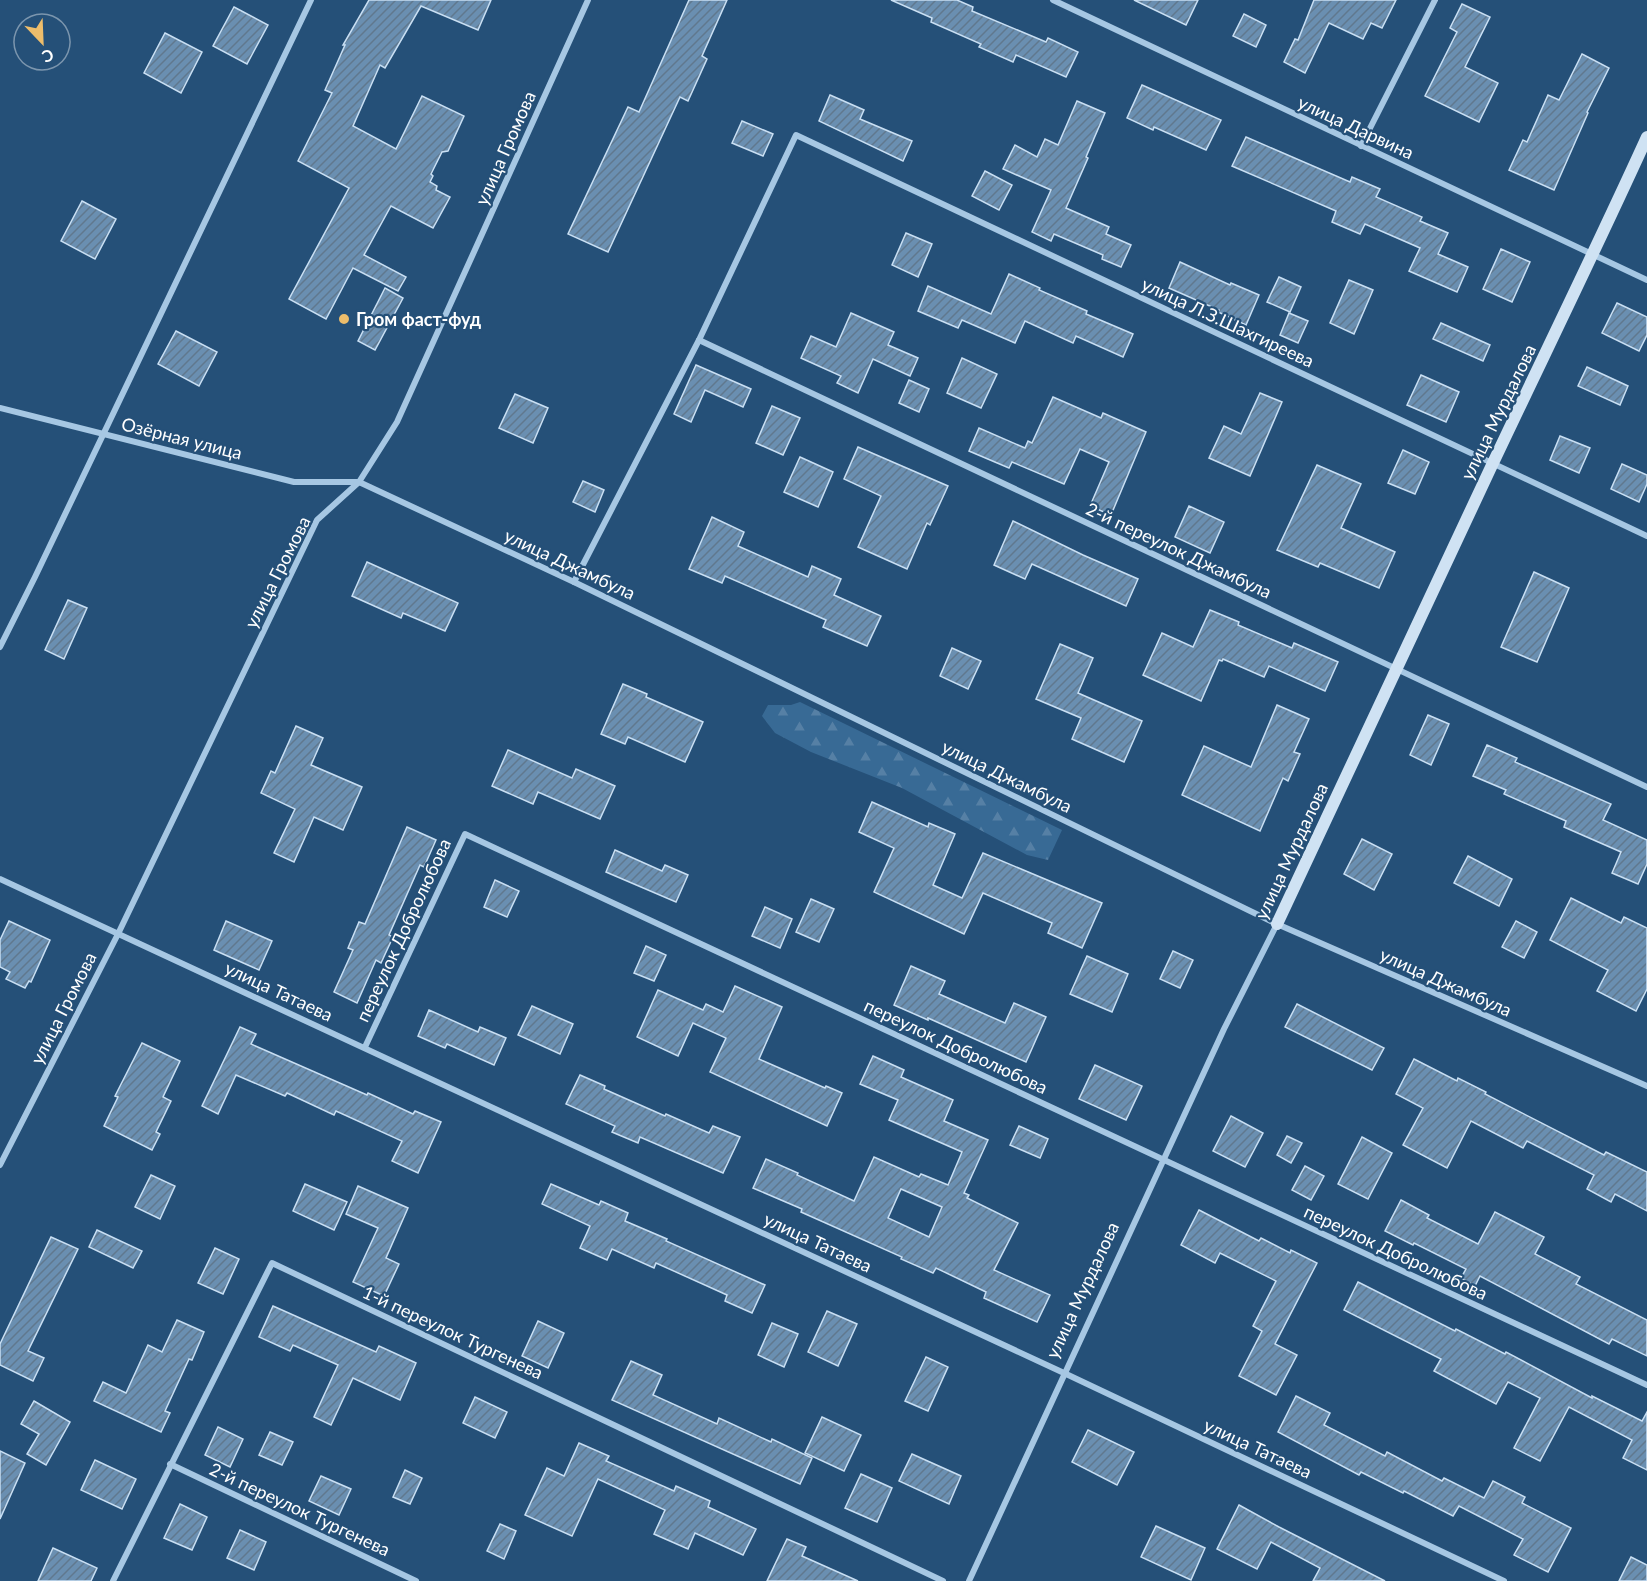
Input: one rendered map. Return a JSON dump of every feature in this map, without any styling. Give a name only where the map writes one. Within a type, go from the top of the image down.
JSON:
[{"type":"street","points":[[0,647],[311,0]]},
{"type":"street","name":"улица Громова","points":[[0,1165],[118,934],[317,520],[358,482],[397,422],[588,0]]},
{"type":"street","name":"улица Дарвина","points":[[1053,0],[1647,280]]},
{"type":"street","points":[[1361,146],[1435,0]]},
{"type":"street","name":"улица Л.З.Шахгиреева","points":[[699,340],[796,135],[1647,536]]},
{"type":"street","name":"улица Мурдалова","points":[[969,1581],[1224,1029],[1277,924],[1647,137]]},
{"type":"street","points":[[574,582],[699,340]]},
{"type":"street","name":"2-й переулок Джамбула","points":[[699,340],[1647,787]]},
{"type":"street","name":"Озёрная улица","points":[[0,408],[294,482],[358,482]]},
{"type":"street","name":"улица Джамбула","points":[[358,482],[574,582],[1277,924],[1647,1086]]},
{"type":"street","name":"переулок Добролюбова","points":[[365,1047],[465,834],[1647,1385]]},
{"type":"street","name":"улица Татаева","points":[[0,879],[1064,1373],[1504,1581]]},
{"type":"street","name":"1-й переулок Тургенева","points":[[113,1581],[272,1263],[943,1581]]},
{"type":"street","name":"2-й переулок Тургенева","points":[[171,1464],[416,1581]]},
{"type":"green space","points":[[800,702],[1062,830],[1048,860],[1027,855],[902,788],[811,752],[775,733],[762,716],[768,705],[791,705]]},
{"type":"building","points":[[369,0],[491,0],[478,30],[421,6],[385,68],[380,65],[353,126],[396,149],[422,96],[464,116],[448,151],[442,152],[431,174],[433,176],[430,182],[437,186],[436,190],[450,197],[433,228],[391,206],[364,255],[406,277],[398,291],[353,268],[326,319],[289,299],[349,188],[298,161],[332,93],[325,90],[345,45],[343,45]]},
{"type":"building","points":[[689,0],[727,0],[702,56],[707,59],[688,101],[680,97],[608,252],[568,234],[628,107],[639,112]]},
{"type":"building","points":[[891,0],[957,0],[973,7],[972,11],[1046,42],[1048,38],[1078,52],[1066,77],[1016,55],[1013,62],[979,47],[981,44],[931,22],[932,18]]},
{"type":"building","points":[[1134,0],[1198,0],[1186,25]]},
{"type":"building","points":[[1314,0],[1396,0],[1382,28],[1371,23],[1363,39],[1329,23],[1305,73],[1284,62],[1295,39],[1298,40]]},
{"type":"building","points":[[1462,4],[1490,17],[1465,67],[1498,83],[1479,122],[1425,96],[1457,32],[1450,28]]},
{"type":"building","points":[[234,7],[268,25],[247,64],[213,46]]},
{"type":"building","points":[[1244,14],[1266,25],[1256,47],[1233,36]]},
{"type":"building","points":[[165,33],[202,52],[181,93],[144,73]]},
{"type":"building","points":[[1582,54],[1609,68],[1587,112],[1554,190],[1509,170],[1523,140],[1527,142],[1548,95],[1559,100]]},
{"type":"building","points":[[1142,85],[1221,120],[1206,150],[1127,118]]},
{"type":"building","points":[[830,95],[864,110],[860,119],[912,141],[903,161],[819,121]]},
{"type":"building","points":[[1077,101],[1105,113],[1066,208],[1109,227],[1106,234],[1131,245],[1121,267],[1102,259],[1103,255],[1054,234],[1051,241],[1032,232],[1051,190],[1003,169],[1015,145],[1037,157],[1045,139],[1058,145]]},
{"type":"building","points":[[742,121],[773,134],[763,156],[732,143]]},
{"type":"building","points":[[1246,137],[1350,182],[1352,177],[1380,189],[1376,197],[1422,217],[1420,221],[1448,233],[1438,254],[1468,267],[1457,292],[1409,271],[1420,248],[1365,224],[1360,234],[1332,222],[1336,211],[1232,166]]},
{"type":"building","points":[[985,171],[1012,185],[999,210],[972,196]]},
{"type":"building","points":[[82,201],[116,219],[95,259],[61,241]]},
{"type":"building","points":[[906,233],[932,244],[918,277],[892,265]]},
{"type":"building","points":[[1501,249],[1530,262],[1512,302],[1483,289]]},
{"type":"building","points":[[1180,262],[1230,285],[1231,283],[1259,295],[1246,325],[1218,312],[1219,310],[1169,288]]},
{"type":"building","points":[[1009,274],[1087,311],[1086,314],[1133,334],[1123,357],[1076,336],[1073,343],[1025,321],[1015,343],[962,320],[958,328],[918,311],[928,286],[991,314]]},
{"type":"building","points":[[1279,277],[1301,287],[1290,312],[1267,302]]},
{"type":"building","points":[[1349,280],[1373,290],[1354,334],[1330,323]]},
{"type":"building","points":[[385,288],[403,298],[375,350],[358,341]]},
{"type":"building","points":[[1617,303],[1647,317],[1647,335],[1639,351],[1602,333]]},
{"type":"building","points":[[851,313],[894,332],[888,345],[918,358],[910,376],[873,359],[858,393],[837,383],[841,376],[801,358],[811,336],[836,347]]},
{"type":"building","points":[[1289,313],[1308,321],[1298,343],[1280,335]]},
{"type":"building","points":[[1441,323],[1490,345],[1483,361],[1433,339]]},
{"type":"building","points":[[176,331],[217,352],[199,386],[158,364]]},
{"type":"building","points":[[962,358],[997,374],[981,408],[947,393]]},
{"type":"building","points":[[696,365],[751,389],[743,407],[705,390],[691,422],[674,414]]},
{"type":"building","points":[[1587,367],[1628,386],[1620,405],[1578,386]]},
{"type":"building","points":[[1421,375],[1459,392],[1446,422],[1407,405]]},
{"type":"building","points":[[909,380],[929,389],[919,412],[899,403]]},
{"type":"building","points":[[1260,393],[1282,402],[1250,476],[1209,458],[1224,426],[1241,434]]},
{"type":"building","points":[[515,394],[548,408],[533,443],[499,428]]},
{"type":"building","points":[[1053,397],[1101,418],[1103,413],[1146,432],[1111,515],[1090,506],[1109,462],[1080,449],[1064,484],[1012,462],[1009,468],[969,451],[979,428],[1025,448],[1028,441],[1032,443]]},
{"type":"building","points":[[772,406],[800,418],[783,455],[756,443]]},
{"type":"building","points":[[1560,436],[1590,448],[1579,473],[1550,460]]},
{"type":"building","points":[[858,447],[948,486],[930,525],[927,523],[907,569],[858,547],[881,496],[844,479]]},
{"type":"building","points":[[1403,450],[1429,462],[1415,494],[1388,483]]},
{"type":"building","points":[[800,457],[833,472],[818,507],[784,492]]},
{"type":"building","points":[[1622,464],[1647,475],[1647,484],[1639,502],[1611,489]]},
{"type":"building","points":[[1317,465],[1361,484],[1341,528],[1395,552],[1379,588],[1320,563],[1318,567],[1277,550]]},
{"type":"building","points":[[583,481],[604,490],[595,512],[573,502]]},
{"type":"building","points":[[1189,506],[1224,522],[1210,553],[1175,537]]},
{"type":"building","points":[[712,517],[744,532],[738,546],[808,577],[812,566],[841,579],[834,595],[881,616],[867,646],[823,627],[826,620],[725,576],[722,583],[689,569]]},
{"type":"building","points":[[1013,521],[1138,579],[1126,606],[1032,564],[1025,579],[994,565]]},
{"type":"building","points":[[367,562],[458,603],[445,631],[403,613],[401,618],[352,596]]},
{"type":"building","points":[[1534,572],[1569,588],[1537,662],[1501,647]]},
{"type":"building","points":[[68,600],[87,608],[64,659],[45,650]]},
{"type":"building","points":[[1210,610],[1239,622],[1238,625],[1292,648],[1294,643],[1338,662],[1325,691],[1269,666],[1264,677],[1223,659],[1219,660],[1201,701],[1143,675],[1162,633],[1193,647]]},
{"type":"building","points":[[1060,644],[1093,658],[1078,693],[1142,721],[1124,762],[1072,739],[1081,718],[1036,699]]},
{"type":"building","points":[[952,648],[981,661],[968,689],[940,676]]},
{"type":"building","points":[[623,684],[647,694],[646,697],[703,722],[685,762],[628,737],[625,744],[601,734]]},
{"type":"building","points":[[1277,705],[1309,719],[1294,752],[1300,754],[1288,781],[1283,778],[1260,831],[1182,795],[1204,746],[1251,767]]},
{"type":"building","points":[[1428,715],[1449,724],[1431,765],[1410,755]]},
{"type":"building","points":[[296,726],[323,738],[311,765],[362,787],[343,830],[314,817],[294,862],[274,853],[295,809],[261,793],[271,771],[275,773]]},
{"type":"building","points":[[1487,745],[1517,758],[1515,762],[1611,804],[1603,820],[1647,840],[1647,864],[1638,884],[1612,873],[1621,852],[1564,827],[1566,821],[1504,794],[1506,790],[1473,776]]},
{"type":"building","points":[[508,750],[572,778],[576,769],[615,786],[600,819],[538,792],[533,804],[492,786]]},
{"type":"building","points":[[872,802],[928,827],[929,823],[955,834],[933,885],[962,898],[983,853],[1102,903],[1082,948],[1048,933],[1052,923],[983,893],[964,934],[874,892],[894,848],[859,832]]},
{"type":"building","points":[[407,827],[436,840],[424,867],[420,865],[389,935],[393,937],[381,963],[376,960],[357,1003],[334,992],[353,950],[348,948],[359,922],[365,924]]},
{"type":"building","points":[[1362,839],[1392,854],[1374,890],[1344,874]]},
{"type":"building","points":[[615,850],[662,871],[665,865],[688,875],[676,902],[606,872]]},
{"type":"building","points":[[1468,856],[1512,879],[1499,906],[1454,883]]},
{"type":"building","points":[[495,880],[519,891],[507,917],[484,907]]},
{"type":"building","points":[[1571,898],[1621,923],[1624,917],[1647,928],[1647,989],[1636,1011],[1597,991],[1608,970],[1550,940]]},
{"type":"building","points":[[811,899],[834,909],[819,942],[796,932]]},
{"type":"building","points":[[765,907],[792,919],[780,948],[752,936]]},
{"type":"building","points":[[9,921],[50,940],[31,982],[29,981],[25,988],[6,979],[10,972],[0,967],[0,940]]},
{"type":"building","points":[[226,921],[272,941],[259,970],[214,950]]},
{"type":"building","points":[[1516,921],[1537,932],[1524,958],[1502,947]]},
{"type":"building","points":[[646,946],[666,955],[654,981],[634,973]]},
{"type":"building","points":[[1173,951],[1193,960],[1180,988],[1160,979]]},
{"type":"building","points":[[1087,956],[1128,974],[1112,1012],[1070,994]]},
{"type":"building","points":[[911,966],[945,981],[939,994],[1005,1023],[1014,1003],[1046,1017],[1026,1062],[894,1005]]},
{"type":"building","points":[[735,986],[782,1007],[759,1059],[825,1088],[826,1086],[842,1093],[827,1126],[710,1072],[726,1038],[693,1023],[678,1056],[637,1037],[658,990],[703,1010],[706,1004],[723,1012]]},
{"type":"building","points":[[1297,1004],[1384,1048],[1372,1070],[1285,1027]]},
{"type":"building","points":[[532,1006],[573,1024],[560,1054],[518,1035]]},
{"type":"building","points":[[429,1010],[478,1032],[480,1027],[506,1038],[494,1065],[447,1044],[445,1048],[418,1036]]},
{"type":"building","points":[[240,1027],[256,1034],[251,1044],[413,1114],[415,1111],[441,1122],[418,1173],[392,1161],[402,1141],[336,1111],[334,1115],[287,1093],[285,1096],[236,1075],[218,1114],[202,1106]]},
{"type":"building","points":[[142,1043],[180,1061],[163,1097],[171,1101],[156,1132],[160,1134],[152,1150],[104,1126],[118,1097],[115,1096]]},
{"type":"building","points":[[873,1056],[904,1070],[901,1077],[953,1100],[944,1121],[988,1140],[964,1193],[969,1195],[967,1198],[1018,1223],[994,1270],[1050,1295],[1037,1322],[984,1298],[986,1292],[936,1268],[933,1273],[801,1212],[802,1209],[753,1188],[766,1159],[854,1201],[874,1157],[919,1177],[921,1174],[948,1185],[962,1152],[889,1120],[898,1100],[860,1084]],"holes":[[[901,1189],[942,1207],[929,1237],[888,1218]]]},
{"type":"building","points":[[1414,1059],[1457,1081],[1458,1078],[1486,1092],[1485,1094],[1604,1155],[1606,1152],[1647,1172],[1647,1211],[1615,1194],[1611,1202],[1587,1189],[1594,1175],[1527,1141],[1523,1148],[1471,1121],[1447,1168],[1403,1145],[1423,1108],[1396,1094]]},
{"type":"building","points":[[1095,1065],[1142,1086],[1126,1120],[1079,1099]]},
{"type":"building","points":[[580,1075],[605,1086],[604,1089],[665,1116],[666,1114],[709,1133],[713,1126],[740,1137],[723,1173],[640,1137],[638,1143],[612,1132],[615,1126],[566,1104]]},
{"type":"building","points":[[1231,1116],[1263,1133],[1245,1167],[1213,1151]]},
{"type":"building","points":[[1019,1126],[1048,1139],[1040,1158],[1010,1145]]},
{"type":"building","points":[[1287,1136],[1302,1143],[1291,1163],[1277,1155]]},
{"type":"building","points":[[1362,1137],[1392,1153],[1368,1199],[1338,1184]]},
{"type":"building","points":[[1305,1166],[1324,1176],[1311,1200],[1292,1190]]},
{"type":"building","points":[[151,1175],[175,1186],[160,1219],[135,1207]]},
{"type":"building","points":[[305,1184],[347,1202],[334,1230],[293,1211]]},
{"type":"building","points":[[551,1184],[599,1205],[601,1201],[628,1213],[625,1221],[765,1285],[752,1313],[725,1301],[727,1295],[656,1263],[654,1268],[612,1249],[607,1260],[580,1248],[590,1226],[542,1204]]},
{"type":"building","points":[[358,1186],[408,1208],[386,1258],[399,1264],[384,1296],[353,1282],[378,1228],[346,1214]]},
{"type":"building","points":[[1401,1200],[1429,1215],[1427,1218],[1478,1244],[1495,1212],[1544,1237],[1535,1254],[1580,1277],[1576,1284],[1647,1320],[1647,1356],[1612,1339],[1609,1344],[1480,1276],[1475,1286],[1461,1278],[1466,1269],[1385,1231]]},
{"type":"building","points":[[1199,1210],[1259,1241],[1261,1238],[1290,1253],[1291,1250],[1317,1263],[1275,1344],[1297,1355],[1276,1395],[1239,1376],[1262,1331],[1253,1326],[1276,1281],[1220,1253],[1215,1263],[1181,1245]]},
{"type":"building","points":[[97,1230],[142,1251],[133,1268],[89,1247]]},
{"type":"building","points":[[51,1237],[78,1249],[28,1351],[44,1358],[33,1381],[0,1365],[0,1344]]},
{"type":"building","points":[[215,1248],[239,1259],[223,1294],[198,1283]]},
{"type":"building","points":[[1358,1282],[1455,1331],[1456,1329],[1505,1354],[1506,1352],[1592,1398],[1592,1396],[1642,1421],[1647,1412],[1647,1470],[1623,1458],[1632,1440],[1569,1407],[1540,1461],[1514,1448],[1540,1398],[1508,1382],[1496,1404],[1434,1371],[1441,1359],[1344,1310]]},
{"type":"building","points":[[273,1306],[376,1352],[379,1346],[416,1363],[400,1400],[353,1378],[331,1425],[314,1417],[338,1365],[293,1345],[290,1351],[259,1337]]},
{"type":"building","points":[[827,1311],[857,1324],[838,1366],[808,1352]]},
{"type":"building","points":[[177,1320],[204,1332],[165,1411],[170,1413],[161,1432],[94,1401],[103,1382],[126,1393],[148,1345],[162,1352]]},
{"type":"building","points":[[538,1321],[564,1333],[548,1368],[522,1356]]},
{"type":"building","points":[[772,1323],[798,1334],[784,1367],[758,1355]]},
{"type":"building","points":[[926,1357],[948,1367],[928,1411],[905,1401]]},
{"type":"building","points":[[631,1361],[662,1375],[653,1395],[717,1424],[719,1418],[812,1458],[800,1484],[612,1400]]},
{"type":"building","points":[[1296,1396],[1330,1413],[1324,1425],[1385,1456],[1387,1452],[1442,1481],[1444,1478],[1484,1498],[1493,1481],[1525,1497],[1522,1503],[1571,1528],[1548,1572],[1514,1555],[1523,1539],[1459,1506],[1453,1516],[1361,1472],[1359,1475],[1278,1432]]},
{"type":"building","points":[[475,1397],[507,1412],[495,1438],[463,1423]]},
{"type":"building","points":[[34,1401],[70,1422],[46,1465],[27,1454],[39,1434],[21,1424]]},
{"type":"building","points":[[822,1417],[861,1435],[844,1471],[805,1453]]},
{"type":"building","points":[[218,1427],[243,1439],[230,1467],[205,1455]]},
{"type":"building","points":[[1088,1430],[1134,1452],[1117,1485],[1072,1462]]},
{"type":"building","points":[[270,1432],[293,1442],[282,1465],[259,1455]]},
{"type":"building","points":[[579,1443],[609,1456],[606,1461],[674,1491],[676,1486],[710,1501],[708,1507],[756,1529],[743,1555],[695,1533],[688,1549],[654,1534],[665,1510],[598,1479],[572,1536],[525,1515],[547,1468],[564,1476]]},
{"type":"building","points":[[0,1451],[25,1463],[0,1519]]},
{"type":"building","points":[[912,1454],[961,1476],[949,1504],[899,1481]]},
{"type":"building","points":[[95,1460],[136,1479],[122,1509],[81,1490]]},
{"type":"building","points":[[405,1470],[422,1478],[410,1504],[393,1497]]},
{"type":"building","points":[[861,1474],[892,1488],[877,1522],[845,1508]]},
{"type":"building","points":[[321,1476],[351,1489],[339,1515],[309,1501]]},
{"type":"building","points":[[180,1504],[207,1517],[192,1550],[164,1538]]},
{"type":"building","points":[[1239,1505],[1385,1581],[1313,1581],[1320,1568],[1271,1542],[1257,1569],[1217,1549]]},
{"type":"building","points":[[500,1524],[516,1531],[504,1559],[487,1551]]},
{"type":"building","points":[[1156,1526],[1205,1548],[1191,1580],[1141,1557]]},
{"type":"building","points":[[240,1530],[266,1542],[254,1570],[227,1558]]},
{"type":"building","points":[[787,1539],[806,1547],[802,1556],[858,1581],[767,1581]]},
{"type":"building","points":[[53,1548],[97,1568],[91,1581],[38,1581]]},
{"type":"building","points":[[1631,1557],[1647,1565],[1647,1581],[1619,1581]]},
{"type":"place","name":"Гром фаст-фуд","points":[[344,319]]}]
